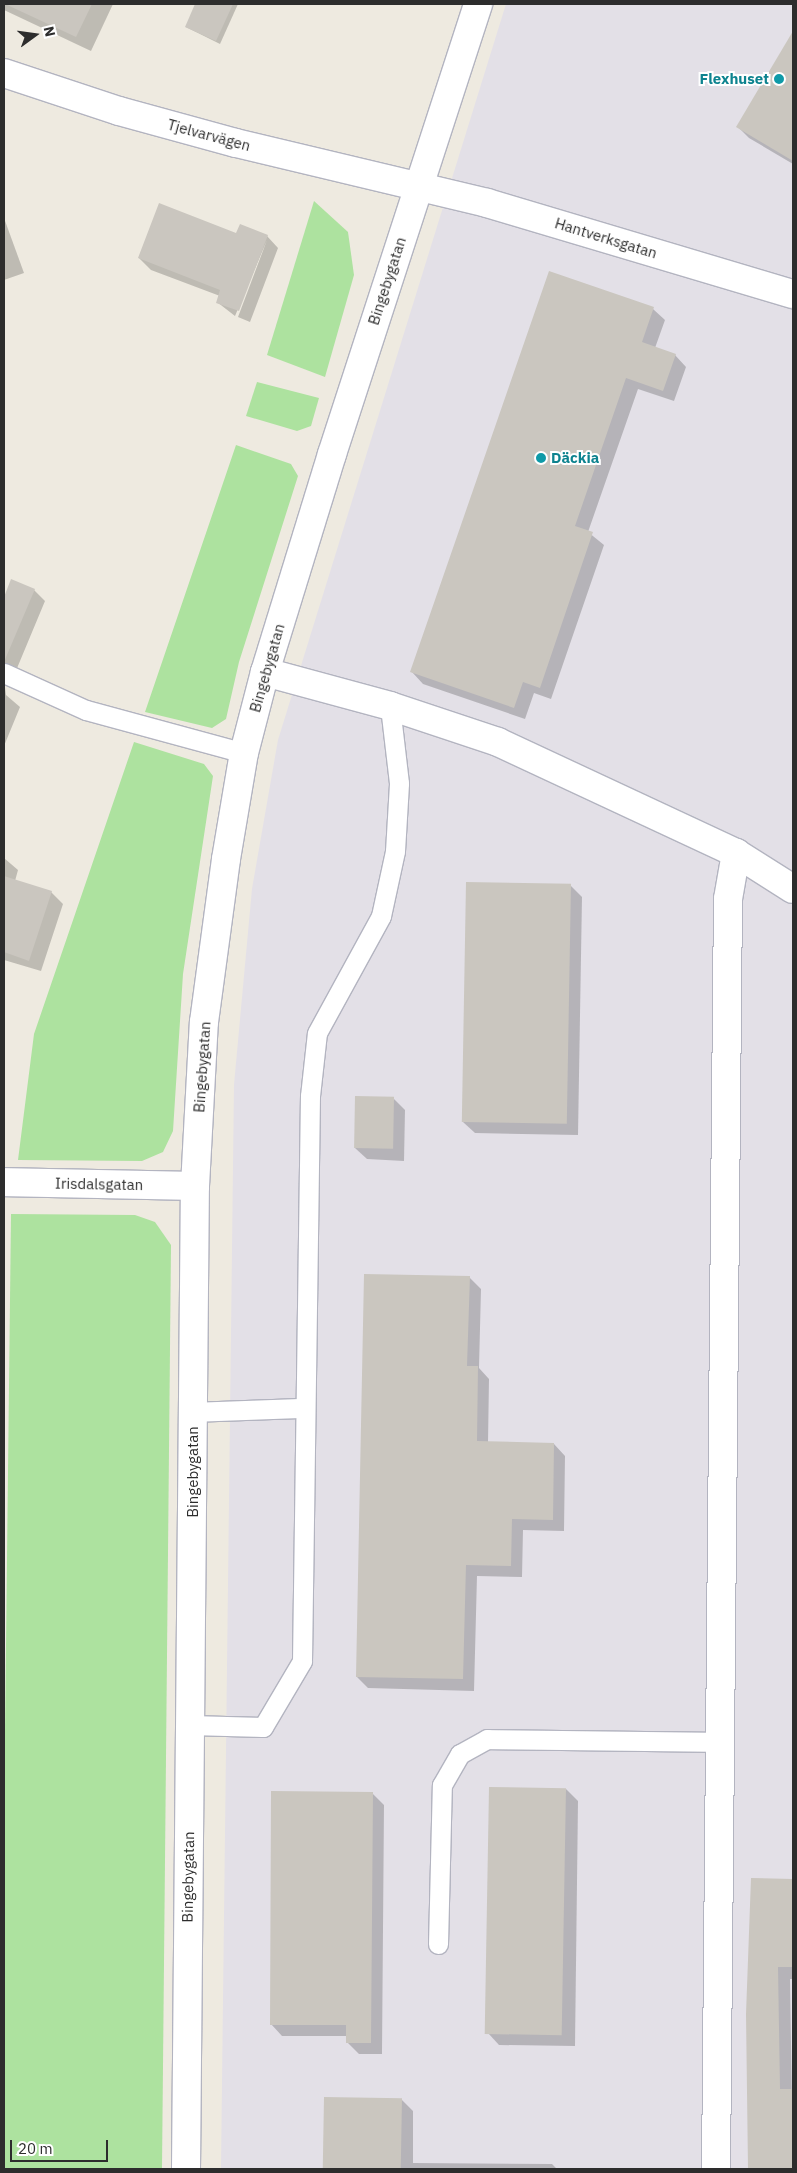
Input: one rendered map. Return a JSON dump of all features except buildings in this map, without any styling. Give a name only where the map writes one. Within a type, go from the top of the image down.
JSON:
[{"type":"street","name":"Bingebygatan","points":[[186,2169],[195,1186],[204,1022],[244,753],[265,672],[418,186],[478,4]]},
{"type":"street","name":"Tjelvarvägen","points":[[4,72],[119,111],[236,143],[418,186]]},
{"type":"street","name":"Hantverksgatan","points":[[418,186],[487,203],[793,294]]},
{"type":"street","points":[[265,672],[390,706],[498,742],[736,853],[793,889]]},
{"type":"street","points":[[716,2169],[728,899],[736,853]]},
{"type":"street","name":"Irisdalsgatan","points":[[4,1182],[195,1186]]},
{"type":"lane","points":[[4,673],[86,710],[244,753]]},
{"type":"lane","points":[[190,1725],[263,1727],[302,1660],[304,1408],[310,1096],[317,1033],[383,907],[395,851],[399,783],[390,706]]},
{"type":"lane","points":[[193,1412],[304,1408]]},
{"type":"lane","points":[[438,1944],[442,1785],[460,1754],[487,1739],[719,1742]]},
{"type":"shaded area","points":[[506,4],[793,4],[793,2169],[221,2169],[234,1085],[252,889],[278,740]]},
{"type":"green space","points":[[314,201],[348,232],[354,275],[325,377],[267,355]]},
{"type":"green space","points":[[257,382],[319,398],[311,426],[297,431],[246,416]]},
{"type":"green space","points":[[236,445],[291,464],[298,476],[239,662],[226,719],[212,728],[145,712]]},
{"type":"green space","points":[[134,742],[204,764],[213,776],[183,974],[173,1131],[163,1152],[142,1161],[18,1160],[34,1034]]},
{"type":"green space","points":[[11,1214],[135,1215],[155,1222],[171,1245],[162,2169],[4,2169],[4,1818]]},
{"type":"place","name":"Flexhuset","points":[[779,79]]},
{"type":"place","name":"Däckia","points":[[541,458]]}]
